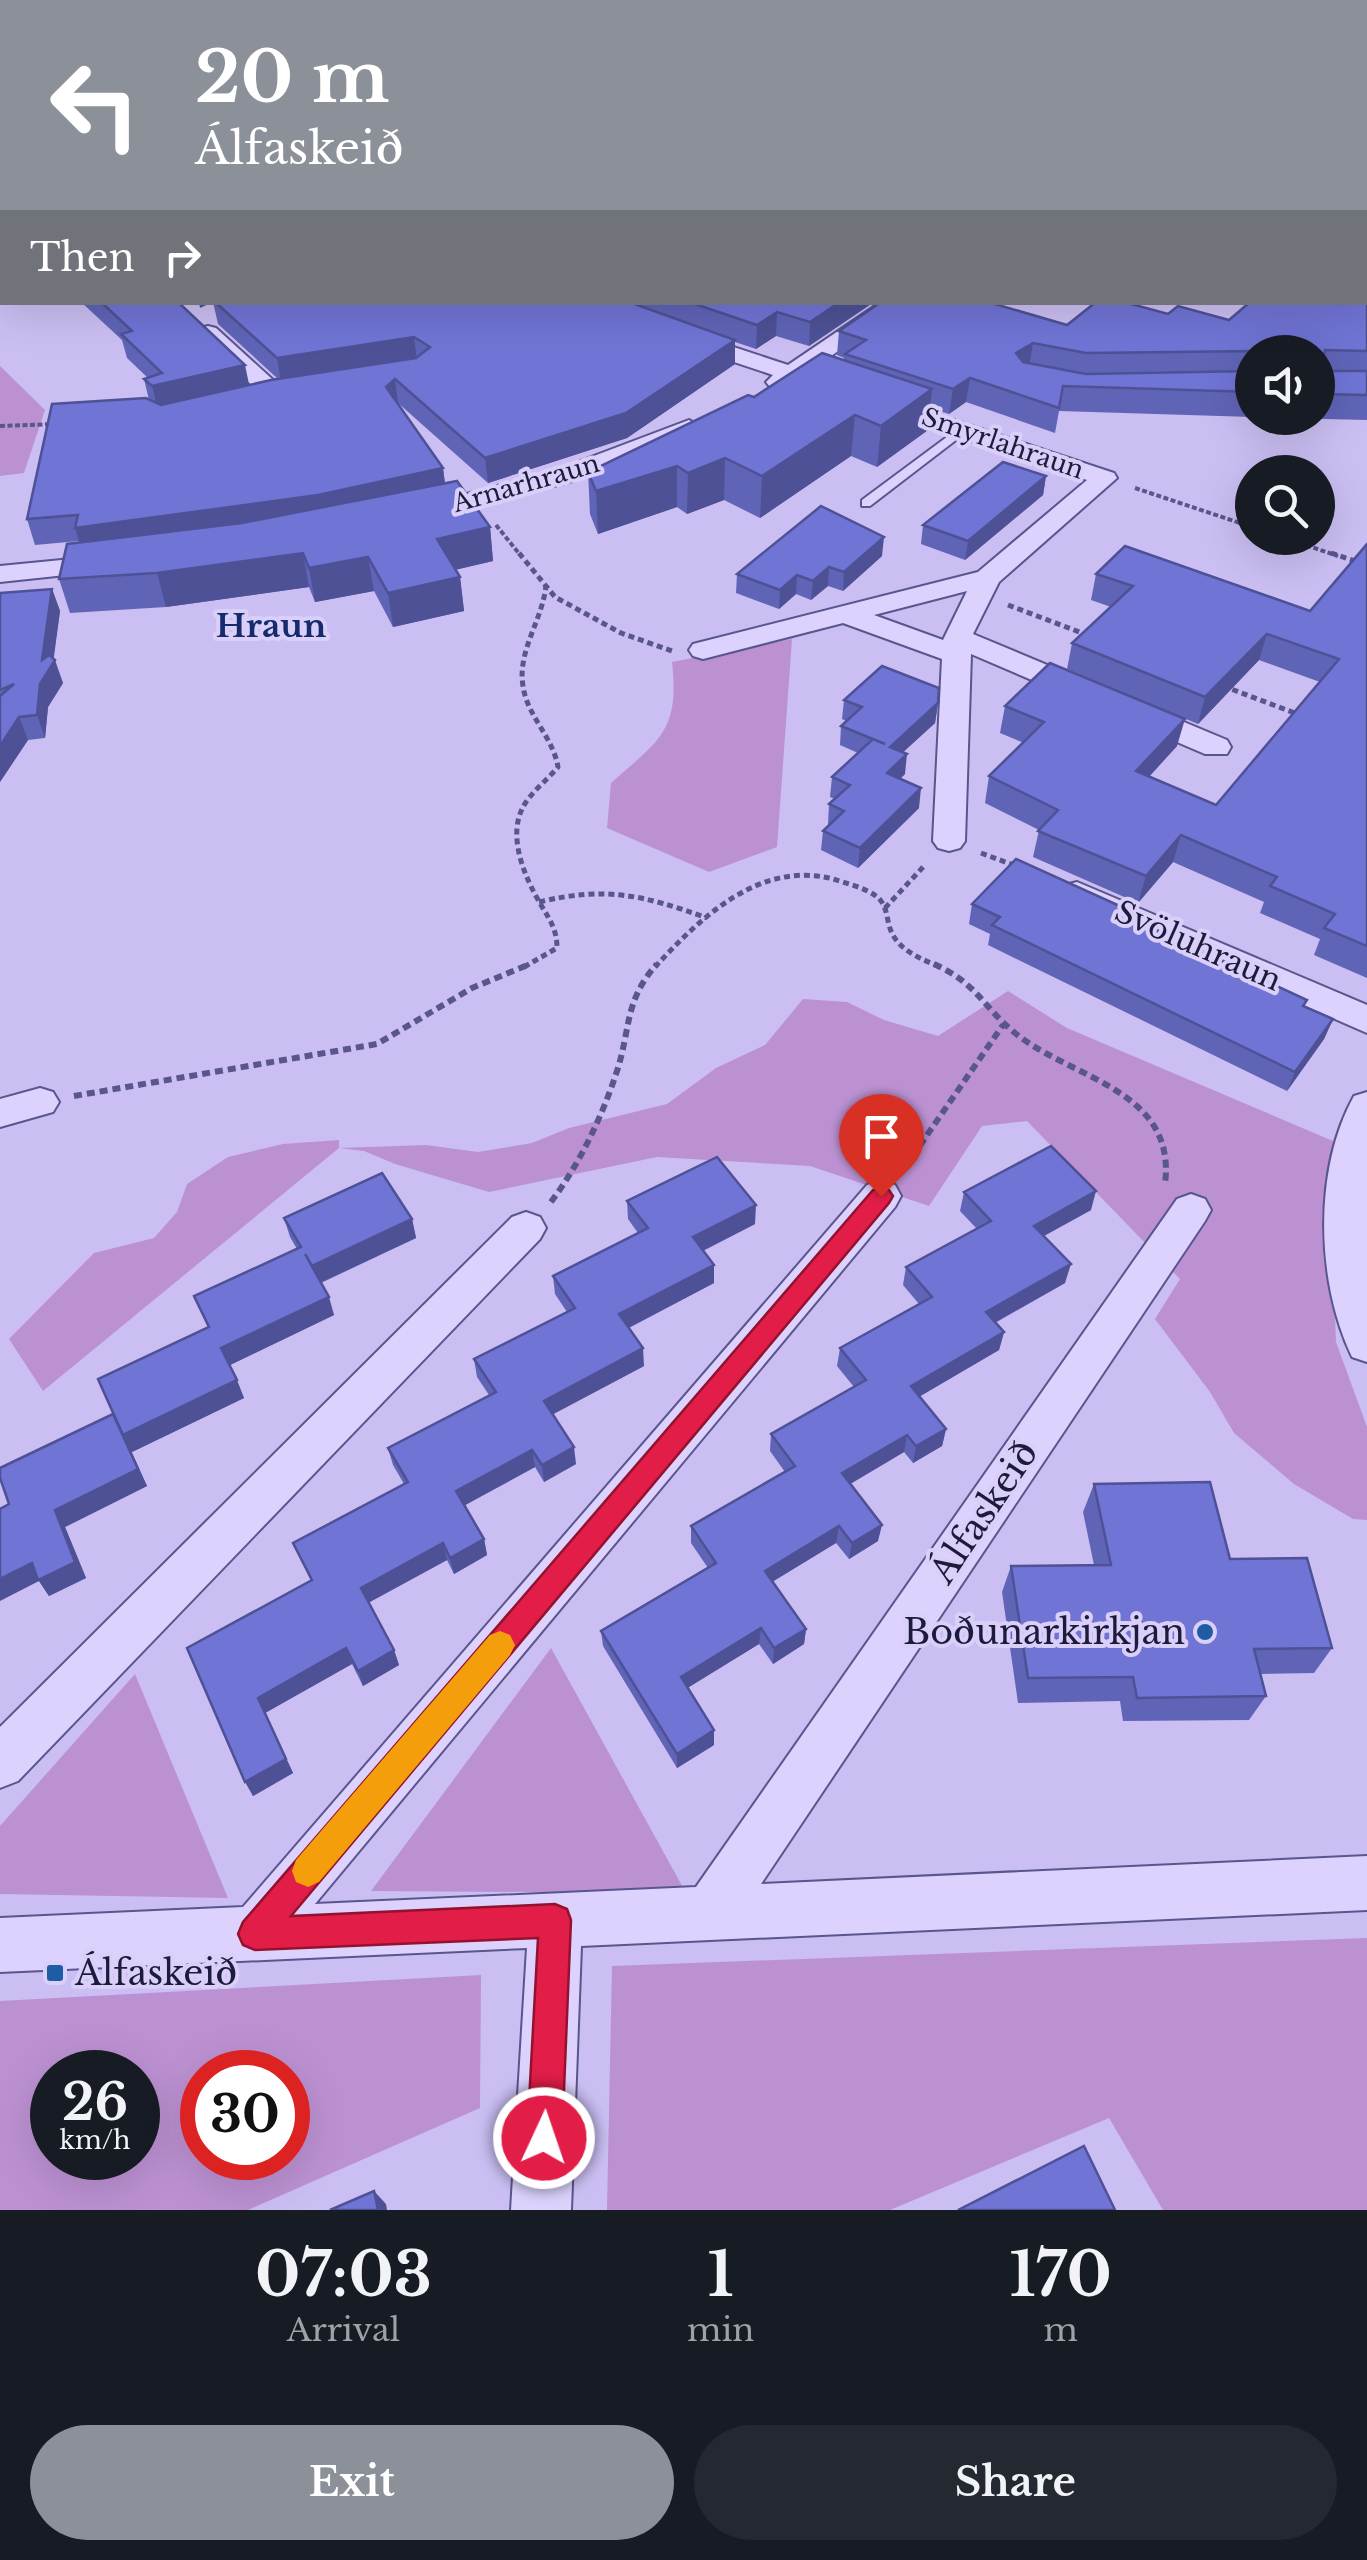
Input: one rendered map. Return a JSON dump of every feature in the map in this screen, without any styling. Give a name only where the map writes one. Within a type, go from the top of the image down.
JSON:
[{"type":"street","points":[[761,393],[892,305]]},
{"type":"street","points":[[212,315],[196,321],[284,393],[238,402]]},
{"type":"street","name":"Smyrlahraun","points":[[660,330],[1105,478],[984,586],[956,646],[949,841]]},
{"type":"street","name":"Arnarhraun","points":[[406,516],[563,476],[713,418]]},
{"type":"street","points":[[0,574],[131,561]]},
{"type":"street","name":"Smyrlahraun","points":[[703,650],[841,613],[984,586]]},
{"type":"street","points":[[841,613],[956,646],[1216,747]]},
{"type":"street","name":"Svöluhraun","points":[[1029,872],[1367,1020]]},
{"type":"street","points":[[0,1113],[40,1102]]},
{"type":"street","points":[[1367,1106],[1349,1155],[1344,1224],[1353,1303],[1367,1344]]},
{"type":"street","points":[[255,1934],[881,1196]]},
{"type":"street","name":"Álfaskeið","points":[[710,1913],[1192,1210]]},
{"type":"street","points":[[0,1762],[526,1228]]},
{"type":"street","points":[[0,1945],[1367,1884]]},
{"type":"street","points":[[541,2210],[555,1920]]},
{"type":"lane","points":[[866,503],[963,430]]},
{"type":"path","points":[[0,426],[55,424]]},
{"type":"path","points":[[1105,478],[1235,520]]},
{"type":"path","points":[[474,500],[555,597],[621,633],[676,652],[703,650]]},
{"type":"path","points":[[1335,554],[1367,565]]},
{"type":"path","points":[[40,1102],[377,1044],[402,1034],[470,988],[547,956],[556,948],[558,934],[539,902],[516,841],[516,820],[525,803],[558,767],[557,748],[529,708],[522,679],[524,655],[546,601],[546,585]]},
{"type":"path","points":[[984,586],[1092,636]]},
{"type":"path","points":[[1221,686],[1313,720]]},
{"type":"path","points":[[886,908],[949,841],[1029,872]]},
{"type":"path","points":[[526,1228],[556,1196],[601,1109],[622,1052],[634,996],[668,952],[744,887],[786,873],[809,874],[877,896],[886,908],[889,929],[903,948],[970,984],[1004,1025],[1022,1039],[1095,1076],[1145,1117],[1164,1143],[1168,1156],[1165,1196],[1192,1210]]},
{"type":"path","points":[[539,902],[585,890],[637,894],[707,918]]},
{"type":"path","points":[[881,1196],[942,1118],[978,1052],[1004,1025]]},
{"type":"shaded area","points":[[0,366],[45,410],[24,473],[0,476]]},
{"type":"shaded area","points":[[792,639],[777,847],[709,872],[607,828],[611,783],[653,745],[669,720],[674,686],[672,662]]},
{"type":"shaded area","points":[[1008,991],[1067,1028],[1340,1144],[1330,1172],[1336,1342],[1367,1427],[1367,1520],[1353,1519],[1294,1484],[1234,1433],[1210,1392],[1155,1319],[1180,1279],[1027,1121],[982,1126],[929,1206],[810,1166],[657,1157],[489,1192],[364,1151],[339,1148],[426,1145],[478,1152],[532,1143],[569,1128],[667,1104],[716,1068],[765,1045],[803,999],[847,1002],[884,1020],[938,1036]]},
{"type":"shaded area","points":[[339,1140],[339,1148],[43,1391],[9,1339],[94,1253],[154,1238],[177,1212],[187,1184],[228,1157],[283,1144]]},
{"type":"shaded area","points":[[551,1648],[686,1893],[371,1891]]},
{"type":"shaded area","points":[[135,1674],[228,1898],[0,1894],[0,1826]]},
{"type":"shaded area","points":[[1367,1938],[1367,2210],[1163,2210],[1109,2118],[890,2210],[607,2210],[612,1966]]},
{"type":"shaded area","points":[[481,1975],[480,2108],[248,2210],[0,2210],[0,2001]]},
{"type":"building","points":[[104,305],[181,305],[245,365],[152,386],[144,379],[162,373],[121,334],[132,331]]},
{"type":"building","points":[[218,305],[637,305],[735,340],[626,413],[485,458],[395,379],[386,387],[443,468],[318,495],[75,528],[78,515],[27,519],[52,404],[146,398],[161,405],[271,380],[416,358],[430,347],[414,337],[277,358]]},
{"type":"building","points":[[698,305],[836,305],[810,322],[777,312],[757,325]]},
{"type":"building","points":[[877,305],[998,305],[1067,325],[1092,305],[1135,305],[1168,314],[1178,306],[1229,320],[1246,305],[1367,305],[1367,351],[1335,350],[1335,335],[1235,335],[1235,351],[1086,353],[1033,343],[1016,353],[1023,362],[1086,374],[1235,371],[1235,391],[1063,386],[1059,408],[970,378],[953,389],[845,354],[866,340],[839,331]]},
{"type":"building","points":[[822,353],[932,389],[881,426],[855,415],[762,476],[725,458],[688,473],[677,466],[596,491],[588,472],[748,395],[754,397]]},
{"type":"building","points":[[1335,371],[1367,371],[1367,395],[1335,394]]},
{"type":"building","points":[[1003,462],[1046,476],[968,541],[923,525]]},
{"type":"building","points":[[457,481],[490,527],[437,539],[460,577],[388,593],[368,557],[309,568],[303,553],[157,573],[59,579],[67,544],[242,523]]},
{"type":"building","points":[[821,506],[884,537],[844,572],[829,567],[813,581],[797,575],[780,590],[737,574]]},
{"type":"building","points":[[1367,544],[1367,946],[1324,928],[1335,914],[1270,886],[1277,877],[1181,835],[1146,876],[1038,831],[1058,810],[989,776],[1044,722],[1005,706],[1050,663],[1185,719],[1136,771],[1216,805],[1339,659],[1267,634],[1205,697],[1072,643],[1133,586],[1096,574],[1125,546],[1310,611]]},
{"type":"building","points":[[52,589],[42,660],[49,655],[55,660],[40,684],[37,715],[19,717],[0,746],[0,696],[14,684],[0,690],[0,593]]},
{"type":"building","points":[[882,666],[939,688],[938,703],[890,747],[907,754],[887,773],[921,788],[860,848],[823,831],[844,811],[829,804],[850,785],[832,777],[873,739],[841,726],[862,707],[844,700]]},
{"type":"building","points":[[1016,859],[1122,907],[1118,912],[1307,1000],[1303,1006],[1333,1019],[1295,1072],[992,925],[1000,917],[972,904]]},
{"type":"building","points":[[1051,1146],[1096,1191],[1034,1226],[1071,1264],[986,1312],[1004,1332],[911,1386],[946,1429],[916,1446],[907,1435],[842,1473],[882,1525],[852,1543],[839,1526],[765,1571],[806,1629],[774,1648],[761,1628],[681,1677],[714,1730],[677,1754],[601,1631],[716,1563],[691,1526],[795,1466],[771,1434],[866,1380],[840,1348],[932,1297],[906,1267],[991,1221],[964,1192]]},
{"type":"building","points":[[717,1157],[756,1205],[693,1237],[714,1265],[619,1314],[643,1348],[544,1401],[574,1447],[542,1465],[532,1450],[456,1491],[484,1539],[450,1558],[443,1543],[361,1588],[394,1650],[358,1671],[346,1648],[258,1698],[286,1759],[245,1782],[187,1648],[312,1580],[293,1543],[408,1482],[388,1448],[496,1392],[474,1359],[575,1308],[553,1276],[648,1228],[627,1201]]},
{"type":"building","points":[[382,1173],[412,1219],[312,1266],[305,1254],[329,1297],[221,1348],[237,1380],[123,1435],[98,1379],[209,1327],[194,1296],[301,1247],[284,1218]]},
{"type":"building","points":[[113,1414],[138,1469],[55,1510],[75,1562],[38,1580],[32,1563],[0,1579],[0,1509],[9,1504],[0,1468]]},
{"type":"building","points":[[1210,1482],[1230,1559],[1307,1558],[1332,1648],[1254,1649],[1266,1696],[1137,1698],[1133,1677],[1028,1678],[1011,1566],[1111,1565],[1094,1484]]},
{"type":"building","points":[[1084,2146],[1115,2210],[958,2210]]},
{"type":"building","points":[[374,2191],[378,2210],[330,2210]]},
{"type":"slow traffic","points":[[308,1871],[500,1645]]},
{"type":"place","name":"Boðunarkirkjan","points":[[1205,1632]]},
{"type":"place","name":"Álfaskeið","points":[[55,1973]]},
{"type":"district","name":"Hraun","points":[[271,626]]},
{"type":"route","points":[[544,2138],[555,1920],[255,1934],[881,1196]]}]
